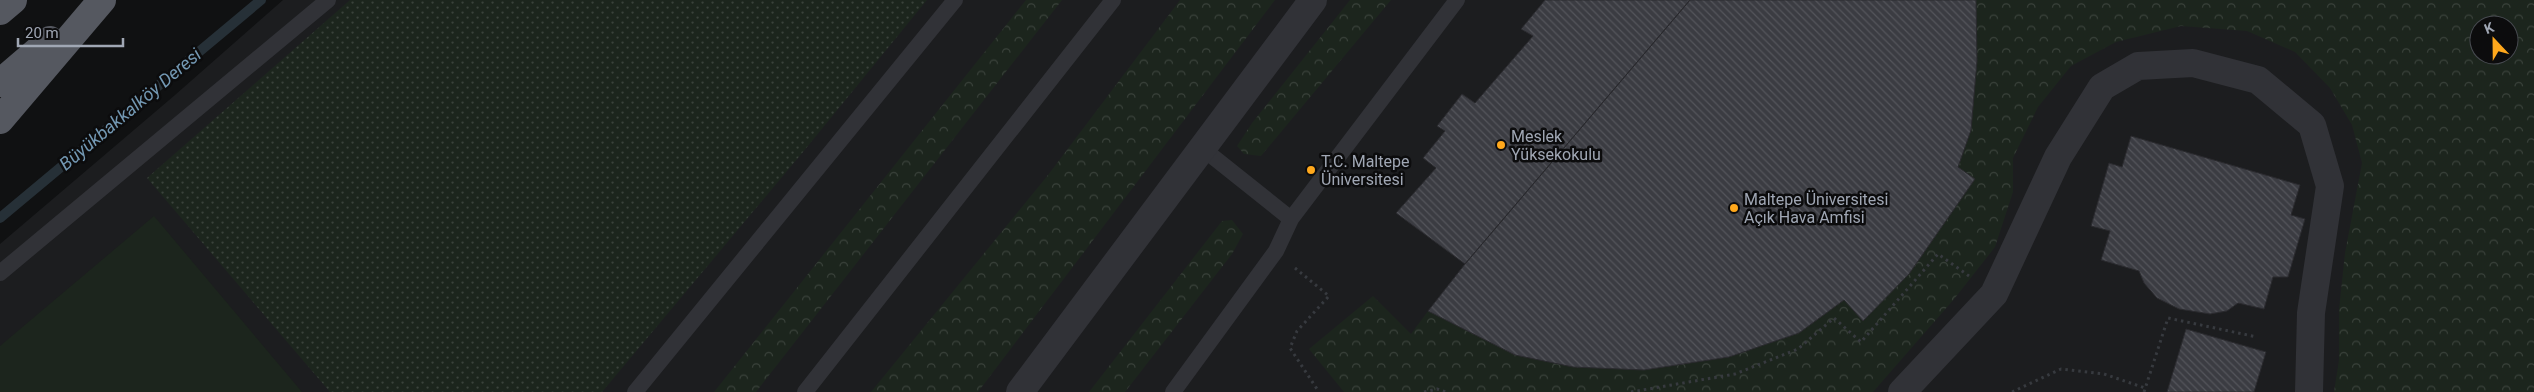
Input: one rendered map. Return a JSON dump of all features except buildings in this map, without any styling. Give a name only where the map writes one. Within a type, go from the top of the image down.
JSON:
[{"type":"highway","points":[[0,11],[13,0]]},
{"type":"highway","points":[[0,83],[97,0]]},
{"type":"highway","points":[[0,120],[102,0]]},
{"type":"street","points":[[1020,392],[1313,0]]},
{"type":"street","points":[[1902,392],[1994,294],[2058,157],[2102,87],[2138,66],[2193,63],[2258,80],[2312,126],[2330,186],[2311,313],[2309,392]]},
{"type":"lane","points":[[0,272],[328,0]]},
{"type":"lane","points":[[635,392],[955,0]]},
{"type":"lane","points":[[805,392],[1113,0]]},
{"type":"lane","points":[[1173,392],[1276,251],[1291,219],[1457,0]]},
{"type":"lane","points":[[1202,148],[1291,219]]},
{"type":"path","points":[[1276,251],[1329,296],[1298,331],[1290,348],[1319,392]]},
{"type":"path","points":[[1631,392],[1735,374],[1798,349],[1834,318],[1861,342],[1938,254]]},
{"type":"path","points":[[2012,392],[2061,370],[2104,374],[2144,390],[2168,318],[2257,337]]},
{"type":"path","points":[[1424,392],[1437,389],[1446,392]]},
{"type":"shaded area","name":"T.C. Maltepe Üniversitesi","points":[[283,0],[2534,0],[2534,392],[0,392],[0,244]]},
{"type":"green space","points":[[350,0],[927,0],[803,152],[602,392],[330,392],[147,178]]},
{"type":"green space","points":[[1026,0],[1062,0],[756,392],[714,392]]},
{"type":"green space","points":[[1180,0],[1275,0],[978,392],[871,392],[1048,175]]},
{"type":"green space","points":[[1350,0],[1391,0],[1261,156],[1244,154],[1237,146],[1252,123]]},
{"type":"green space","points":[[1976,0],[2534,0],[2534,392],[2334,392],[2339,360],[2339,309],[2345,253],[2362,163],[2352,125],[2330,88],[2295,52],[2247,31],[2181,26],[2116,42],[2071,66],[2038,107],[2013,158],[2013,192],[1995,247],[1955,298],[1873,392],[1344,392],[1309,349],[1373,296],[1411,334],[1428,311],[1515,355],[1573,367],[1644,370],[1729,357],[1799,333],[1844,300],[1863,320],[1909,274],[1975,179],[1958,167],[1971,130],[1977,61]]},
{"type":"green space","points":[[154,216],[302,392],[0,392],[0,346]]},
{"type":"green space","points":[[1232,220],[1243,234],[1232,254],[1125,392],[1089,392],[1222,221]]},
{"type":"waterway","name":"Büyükbakkalköy Deresi","points":[[0,218],[261,0]]},
{"type":"place","name":"Meslek Yüksekokulu","points":[[1501,145]]},
{"type":"place","name":"T.C. Maltepe Üniversitesi","points":[[1311,170]]},
{"type":"place","name":"Maltepe Üniversitesi Açık Hava Amfisi","points":[[1734,208]]}]
